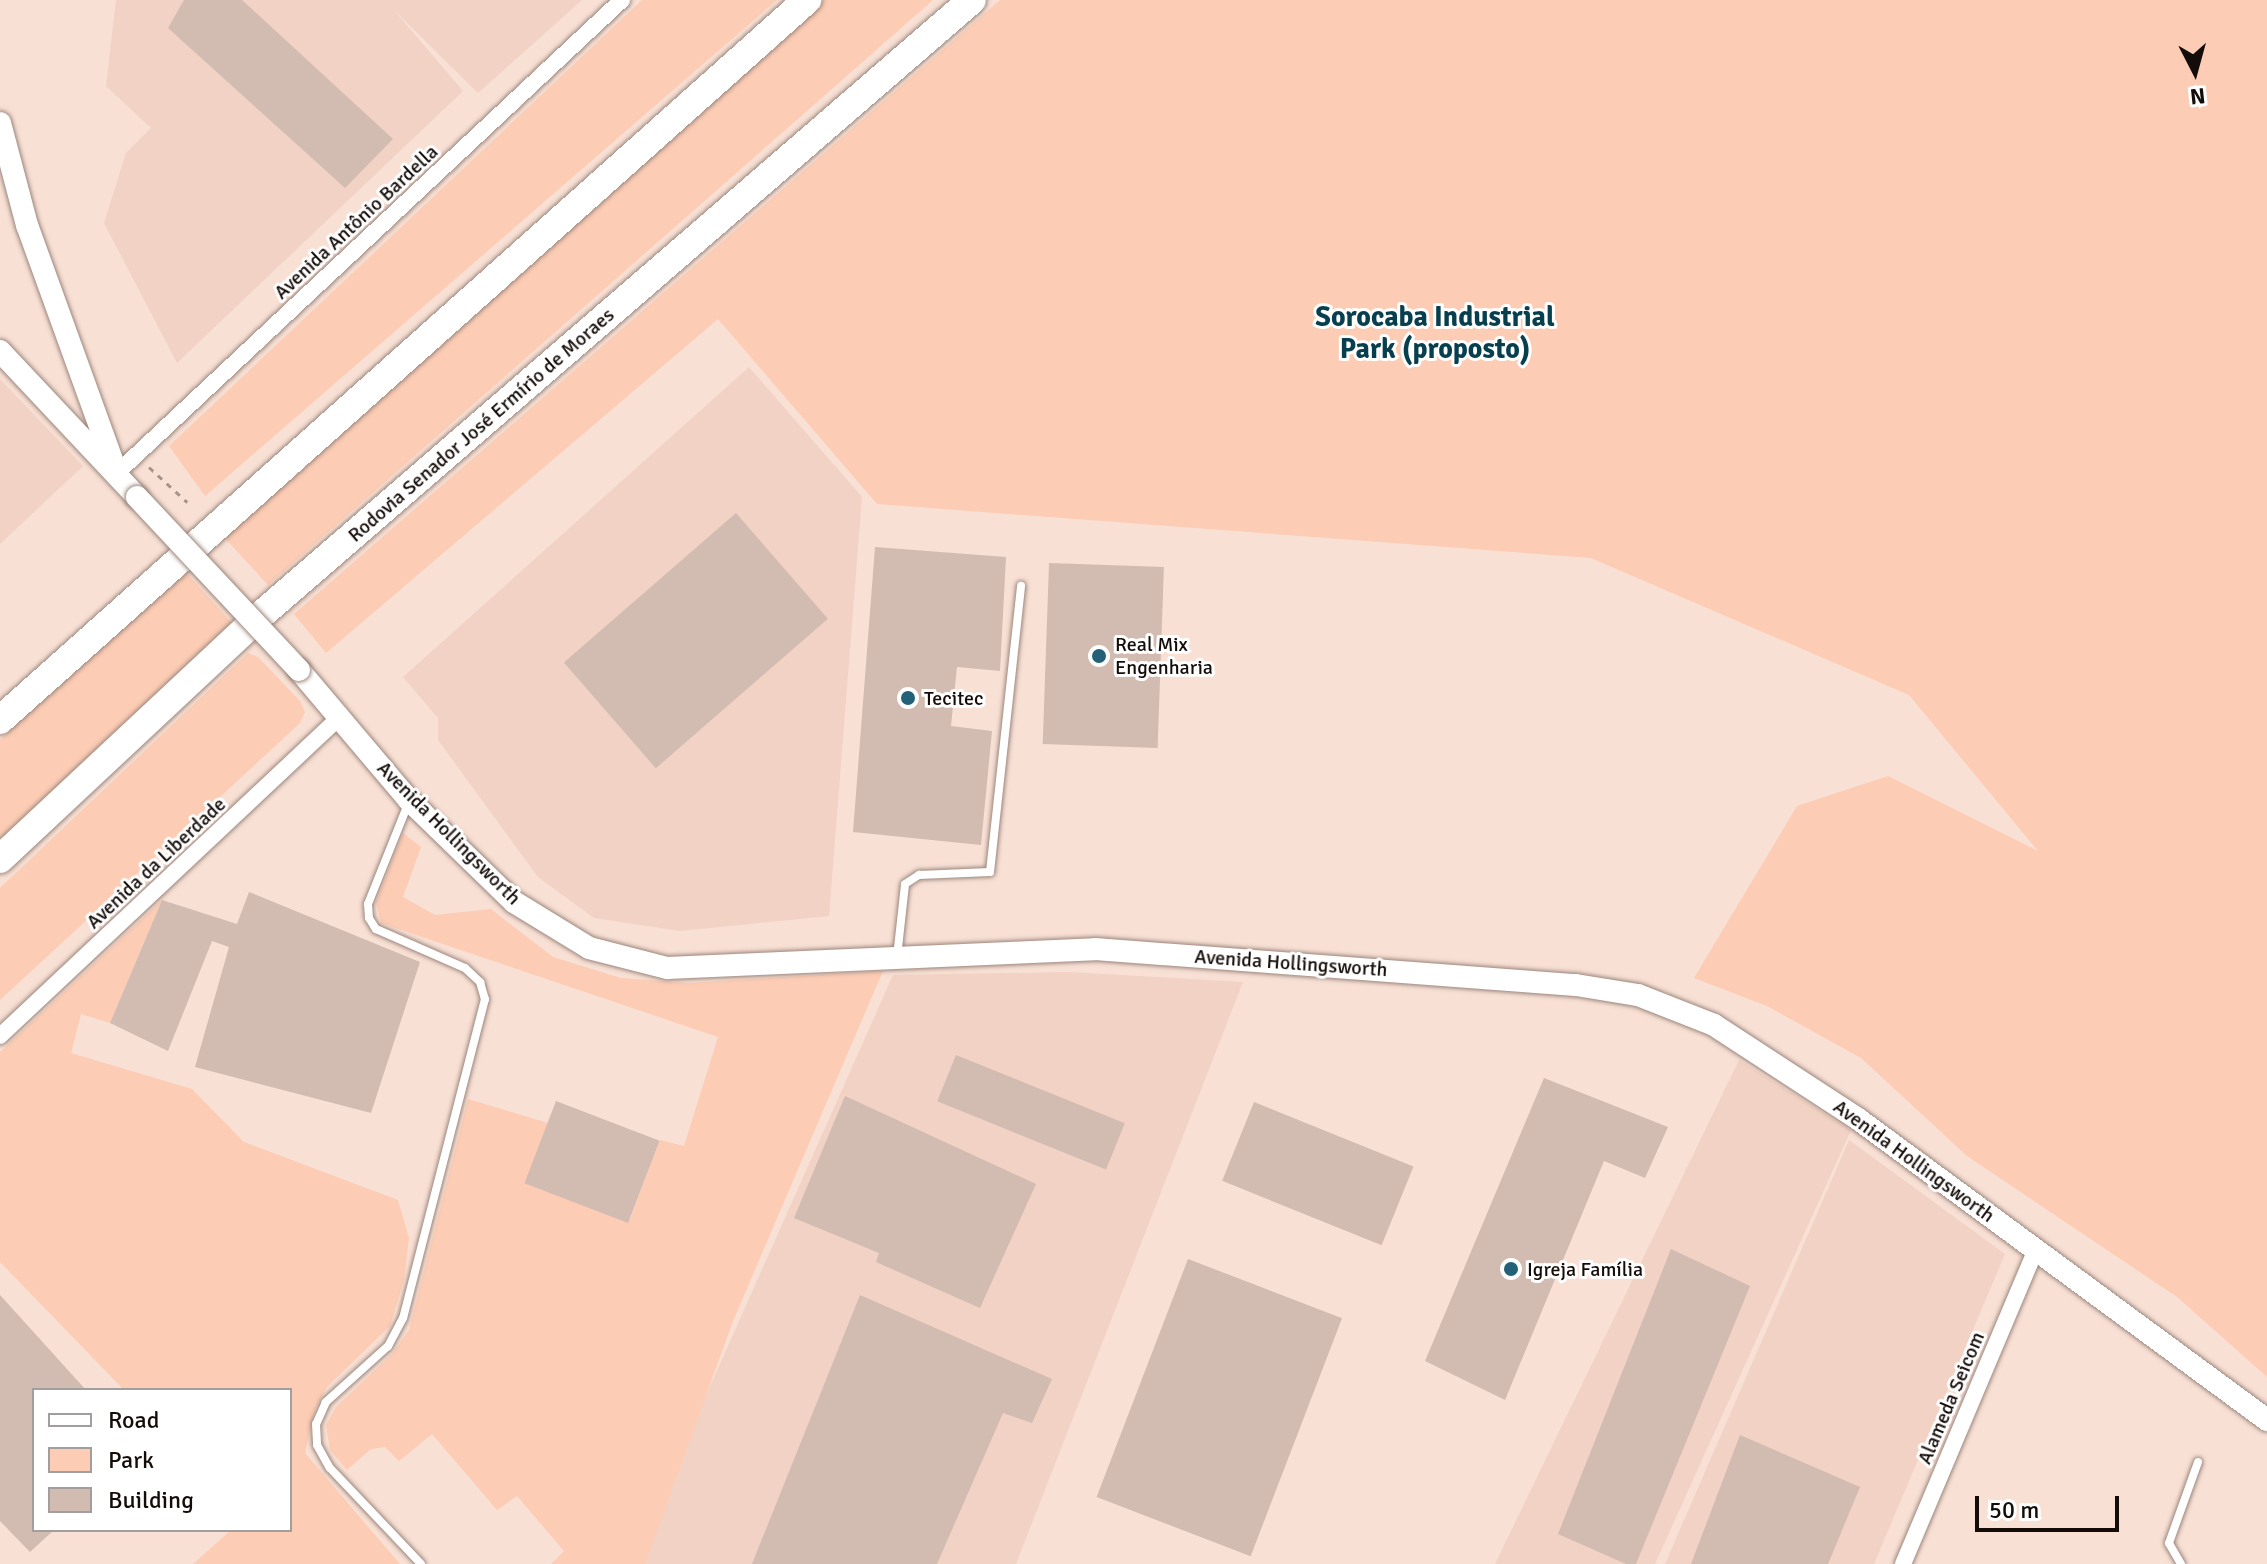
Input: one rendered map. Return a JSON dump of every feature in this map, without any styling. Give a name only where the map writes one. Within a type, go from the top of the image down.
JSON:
[{"type":"highway","points":[[0,720],[807,0]]},
{"type":"highway","name":"Rodovia Senador José Ermírio de Moraes","points":[[0,859],[254,621],[972,0]]},
{"type":"main road","points":[[0,123],[27,225],[117,473]]},
{"type":"main road","points":[[0,351],[117,473]]},
{"type":"main road","name":"Avenida Hollingsworth","points":[[117,473],[299,670],[409,800],[514,902],[589,948],[667,968],[1095,949],[1576,985],[1638,995],[1714,1025],[1858,1119],[2267,1420]]},
{"type":"street","name":"Avenida Antônio Bardella","points":[[117,473],[622,0]]},
{"type":"street","name":"Avenida da Liberdade","points":[[0,1036],[339,718]]},
{"type":"street","name":"Alameda Seicom","points":[[1903,1564],[2036,1249]]},
{"type":"lane","points":[[897,958],[905,884],[919,875],[990,872],[1021,586]]},
{"type":"lane","points":[[409,800],[368,904],[369,918],[376,929],[465,968],[480,982],[485,999],[403,1318],[388,1346],[326,1402],[316,1424],[317,1445],[330,1468],[421,1564]]},
{"type":"lane","points":[[2181,1564],[2169,1543],[2198,1462]]},
{"type":"path","points":[[157,473],[187,502]]},
{"type":"shaded area","points":[[116,0],[582,0],[478,93],[393,9],[463,91],[177,363],[104,223],[126,153],[151,128],[106,86]]},
{"type":"shaded area","points":[[749,367],[862,497],[829,916],[680,931],[594,918],[538,877],[438,740],[438,718],[403,677]]},
{"type":"shaded area","points":[[0,379],[83,466],[0,544]]},
{"type":"shaded area","points":[[1069,972],[1243,982],[1016,1564],[631,1564],[893,975]]},
{"type":"shaded area","points":[[1739,1060],[1851,1130],[1655,1564],[1495,1564]]},
{"type":"shaded area","points":[[1849,1140],[2005,1254],[1874,1564],[1665,1564]]},
{"type":"green space","points":[[642,0],[777,0],[205,496],[169,446]]},
{"type":"green space","points":[[824,0],[933,0],[268,585],[224,537]]},
{"type":"green space","points":[[1000,0],[2267,0],[2267,1377],[2177,1297],[1967,1156],[1861,1058],[1767,1006],[1694,978],[1797,806],[1888,776],[2038,851],[1909,695],[1591,558],[877,504],[718,319],[326,653],[294,614]]},
{"type":"green space","points":[[182,568],[234,625],[0,844],[0,740]]},
{"type":"green space","points":[[248,653],[258,657],[300,701],[305,712],[300,723],[0,1000],[0,888]]},
{"type":"green space","points":[[403,833],[421,847],[403,897],[435,915],[491,909],[553,957],[621,978],[688,983],[883,971],[733,1321],[645,1564],[551,1564],[564,1551],[517,1496],[497,1510],[432,1434],[399,1461],[385,1447],[371,1449],[347,1470],[330,1450],[326,1425],[336,1407],[392,1354],[409,1330],[468,1099],[548,1123],[629,1222],[660,1140],[684,1146],[718,1037],[381,923],[376,902]]},
{"type":"green space","points":[[162,900],[110,1023],[81,1014],[71,1053],[192,1089],[244,1142],[398,1200],[409,1238],[404,1280],[390,1326],[327,1387],[315,1410],[305,1453],[400,1564],[193,1564],[229,1532],[292,1532],[292,1388],[122,1388],[0,1262],[0,1052]]},
{"type":"building","points":[[184,0],[242,0],[393,139],[345,188],[168,28]]},
{"type":"building","points":[[736,513],[828,619],[656,768],[564,663]]},
{"type":"building","name":"Tecitec","points":[[875,547],[1006,557],[1000,671],[957,667],[951,726],[992,731],[981,845],[853,832]]},
{"type":"building","name":"Real Mix Engenharia","points":[[1049,563],[1164,567],[1158,748],[1043,744]]},
{"type":"building","points":[[249,892],[420,962],[371,1113],[195,1067],[229,947],[212,941],[168,1051],[110,1023],[162,900],[237,924]]},
{"type":"building","points":[[956,1055],[1125,1123],[1106,1170],[937,1101]]},
{"type":"building","name":"Igreja Família","points":[[1544,1078],[1668,1127],[1645,1178],[1604,1161],[1505,1400],[1425,1361]]},
{"type":"building","points":[[845,1096],[1036,1184],[980,1308],[876,1262],[879,1253],[794,1218]]},
{"type":"building","points":[[556,1101],[660,1141],[628,1223],[524,1183]]},
{"type":"building","points":[[1254,1102],[1413,1166],[1382,1245],[1222,1181]]},
{"type":"building","points":[[1671,1249],[1750,1286],[1636,1564],[1626,1564],[1558,1534]]},
{"type":"building","points":[[1188,1259],[1342,1318],[1251,1556],[1097,1497]]},
{"type":"building","points":[[0,1295],[84,1388],[32,1388],[32,1532],[52,1532],[30,1552],[0,1521]]},
{"type":"building","points":[[860,1295],[1052,1379],[1032,1423],[1003,1413],[937,1564],[752,1564]]},
{"type":"building","points":[[1740,1435],[1860,1487],[1828,1564],[1691,1564]]},
{"type":"place","name":"Real Mix Engenharia","points":[[1099,656]]},
{"type":"place","name":"Tecitec","points":[[908,698]]},
{"type":"place","name":"Igreja Família","points":[[1511,1269]]},
{"type":"district","name":"Sorocaba Industrial Park (proposto)","points":[[1435,333]]}]
